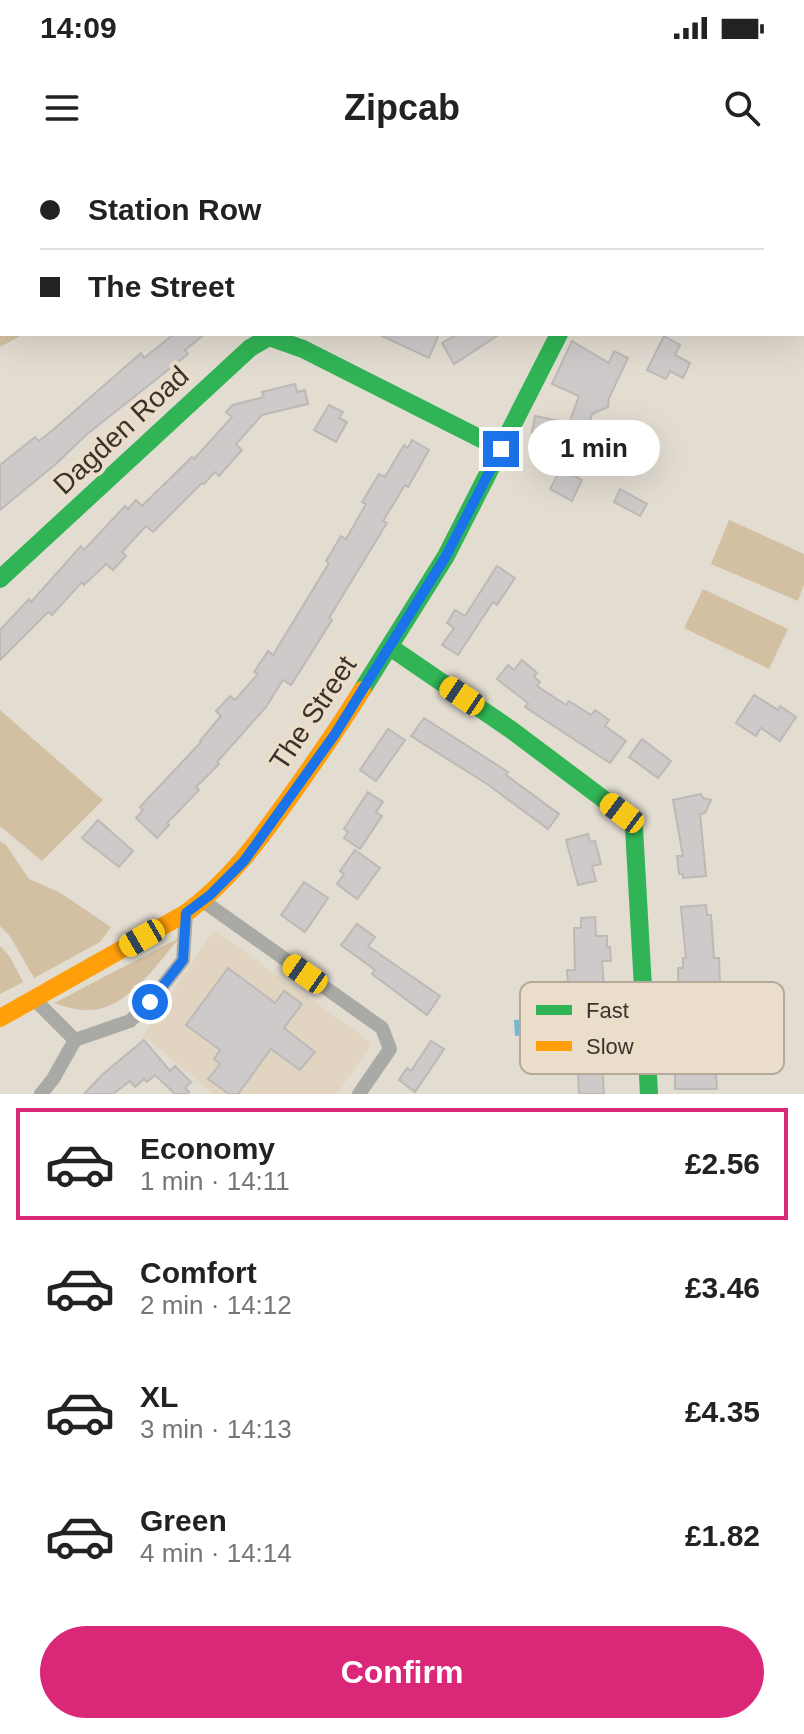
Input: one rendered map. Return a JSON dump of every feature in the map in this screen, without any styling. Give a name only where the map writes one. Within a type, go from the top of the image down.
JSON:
[{"type":"street","name":"The Street","points":[[0,1018],[186,913],[203,901],[244,861],[335,734],[446,556],[558,336]]},
{"type":"street","name":"Dagden Road","points":[[0,579],[250,348],[269,337],[303,349],[501,449]]},
{"type":"street","points":[[390,647],[510,729],[622,813],[634,828],[641,982]]},
{"type":"street","points":[[203,901],[382,1028],[390,1049],[359,1094]]},
{"type":"street","points":[[41,1094],[75,1040],[130,1021],[150,1002],[183,960],[186,913]]},
{"type":"street","points":[[35,1000],[75,1040]]},
{"type":"street","points":[[648,1074],[649,1094]]},
{"type":"shaded area","points":[[0,336],[20,336],[0,347]]},
{"type":"shaded area","points":[[729,520],[804,554],[804,584],[798,601],[711,564]]},
{"type":"shaded area","points":[[703,589],[788,629],[769,669],[684,628]]},
{"type":"shaded area","points":[[0,710],[103,800],[42,861],[0,826]]},
{"type":"shaded area","points":[[0,841],[29,879],[59,892],[111,927],[100,942],[34,978],[10,936],[0,926]]},
{"type":"shaded area","points":[[214,930],[372,1043],[337,1094],[213,1094],[143,1035]]},
{"type":"shaded area","points":[[179,938],[141,983],[118,1001],[92,1010],[54,1003]]},
{"type":"shaded area","points":[[0,946],[10,957],[23,982],[0,994]]},
{"type":"water","points":[[514,1020],[520,1020],[520,1035],[515,1036]]},
{"type":"building","points":[[172,336],[202,336],[185,350],[188,354],[86,435],[0,510],[0,465],[35,437],[39,441],[141,353],[144,358]]},
{"type":"building","points":[[382,336],[438,336],[429,358]]},
{"type":"building","points":[[454,336],[497,336],[454,364],[442,343]]},
{"type":"building","points":[[664,336],[680,345],[675,355],[690,363],[683,378],[670,371],[666,379],[647,370]]},
{"type":"building","points":[[572,341],[609,363],[614,351],[628,358],[609,398],[608,407],[592,414],[585,445],[532,432],[535,416],[569,423],[579,396],[552,384]]},
{"type":"building","points":[[295,384],[297,392],[305,390],[308,404],[262,415],[236,444],[242,450],[219,476],[215,472],[202,483],[153,532],[146,526],[122,552],[126,556],[113,570],[106,564],[84,585],[82,582],[52,615],[48,612],[0,660],[0,630],[29,599],[31,602],[81,546],[84,550],[125,506],[128,509],[136,500],[142,506],[192,457],[194,459],[232,417],[226,412],[233,405],[264,397],[262,392]]},
{"type":"building","points":[[329,405],[343,412],[339,418],[347,422],[336,442],[314,430]]},
{"type":"building","points":[[412,440],[429,450],[408,487],[405,485],[383,521],[387,523],[291,685],[283,680],[266,707],[196,787],[199,790],[157,838],[136,818],[143,810],[140,807],[201,742],[221,716],[216,711],[230,696],[235,700],[258,674],[254,672],[268,651],[273,655],[329,563],[326,561],[341,536],[346,539],[366,504],[362,502],[379,474],[385,477],[404,445],[408,448]]},
{"type":"building","points":[[542,452],[572,467],[569,473],[582,480],[572,501],[550,489],[557,476],[535,465]]},
{"type":"building","points":[[620,489],[647,504],[640,516],[614,502]]},
{"type":"building","points":[[497,566],[515,578],[497,605],[493,602],[458,655],[442,645],[454,628],[447,623],[455,610],[465,616]]},
{"type":"building","points":[[522,660],[537,673],[534,677],[540,682],[537,686],[566,705],[569,701],[591,715],[595,710],[609,720],[605,726],[626,741],[610,763],[525,707],[528,703],[497,679],[508,665],[514,670]]},
{"type":"building","points":[[754,695],[796,717],[780,741],[761,728],[756,736],[736,723]]},
{"type":"building","points":[[424,718],[508,772],[506,775],[559,814],[548,829],[487,784],[411,736]]},
{"type":"building","points":[[388,729],[405,740],[376,781],[360,770]]},
{"type":"building","points":[[642,739],[671,761],[658,778],[629,757]]},
{"type":"building","points":[[368,792],[383,802],[376,812],[382,816],[360,849],[344,838],[348,832],[344,829]]},
{"type":"building","points":[[701,794],[703,798],[711,800],[705,813],[700,814],[706,876],[683,878],[683,874],[679,874],[677,856],[683,856],[673,800]]},
{"type":"building","points":[[98,820],[133,851],[119,867],[82,838]]},
{"type":"building","points":[[588,834],[590,842],[595,841],[601,864],[592,866],[596,881],[578,885],[566,840]]},
{"type":"building","points":[[355,850],[380,868],[357,899],[337,884],[344,874],[340,871]]},
{"type":"building","points":[[304,882],[328,898],[305,932],[281,915]]},
{"type":"building","points":[[706,905],[707,915],[711,915],[714,958],[719,958],[720,982],[678,982],[678,968],[683,968],[683,958],[686,958],[681,907]]},
{"type":"building","points":[[595,917],[596,936],[607,936],[611,961],[602,961],[604,982],[568,982],[567,970],[575,970],[574,928],[581,928],[581,918]]},
{"type":"building","points":[[357,924],[375,937],[368,946],[440,996],[427,1015],[372,974],[375,970],[341,945]]},
{"type":"building","points":[[228,968],[275,1003],[284,991],[302,1004],[284,1028],[315,1052],[300,1070],[271,1049],[238,1094],[229,1094],[208,1079],[220,1064],[214,1059],[220,1050],[186,1025]]},
{"type":"building","points":[[144,1040],[170,1071],[175,1066],[191,1082],[185,1088],[189,1092],[187,1094],[175,1094],[155,1075],[135,1087],[130,1081],[113,1094],[84,1094],[103,1074]]},
{"type":"building","points":[[431,1041],[444,1049],[415,1092],[399,1080],[407,1068],[411,1071]]},
{"type":"building","points":[[578,1074],[603,1074],[604,1094],[579,1094]]},
{"type":"building","points":[[675,1074],[716,1074],[717,1089],[675,1089]]},
{"type":"traffic: fast","points":[[362,690],[446,556],[558,336]]},
{"type":"traffic: fast","points":[[0,579],[250,348],[269,337],[303,349],[501,449]]},
{"type":"traffic: fast","points":[[390,647],[510,729],[622,813],[634,828],[643,982]]},
{"type":"traffic: fast","points":[[648,1074],[649,1094]]},
{"type":"traffic: slow","points":[[0,1018],[186,913],[216,887],[266,830],[362,690]]},
{"type":"route","points":[[150,1002],[183,960],[186,913],[210,895],[244,861],[335,734],[446,556],[501,449]]}]
